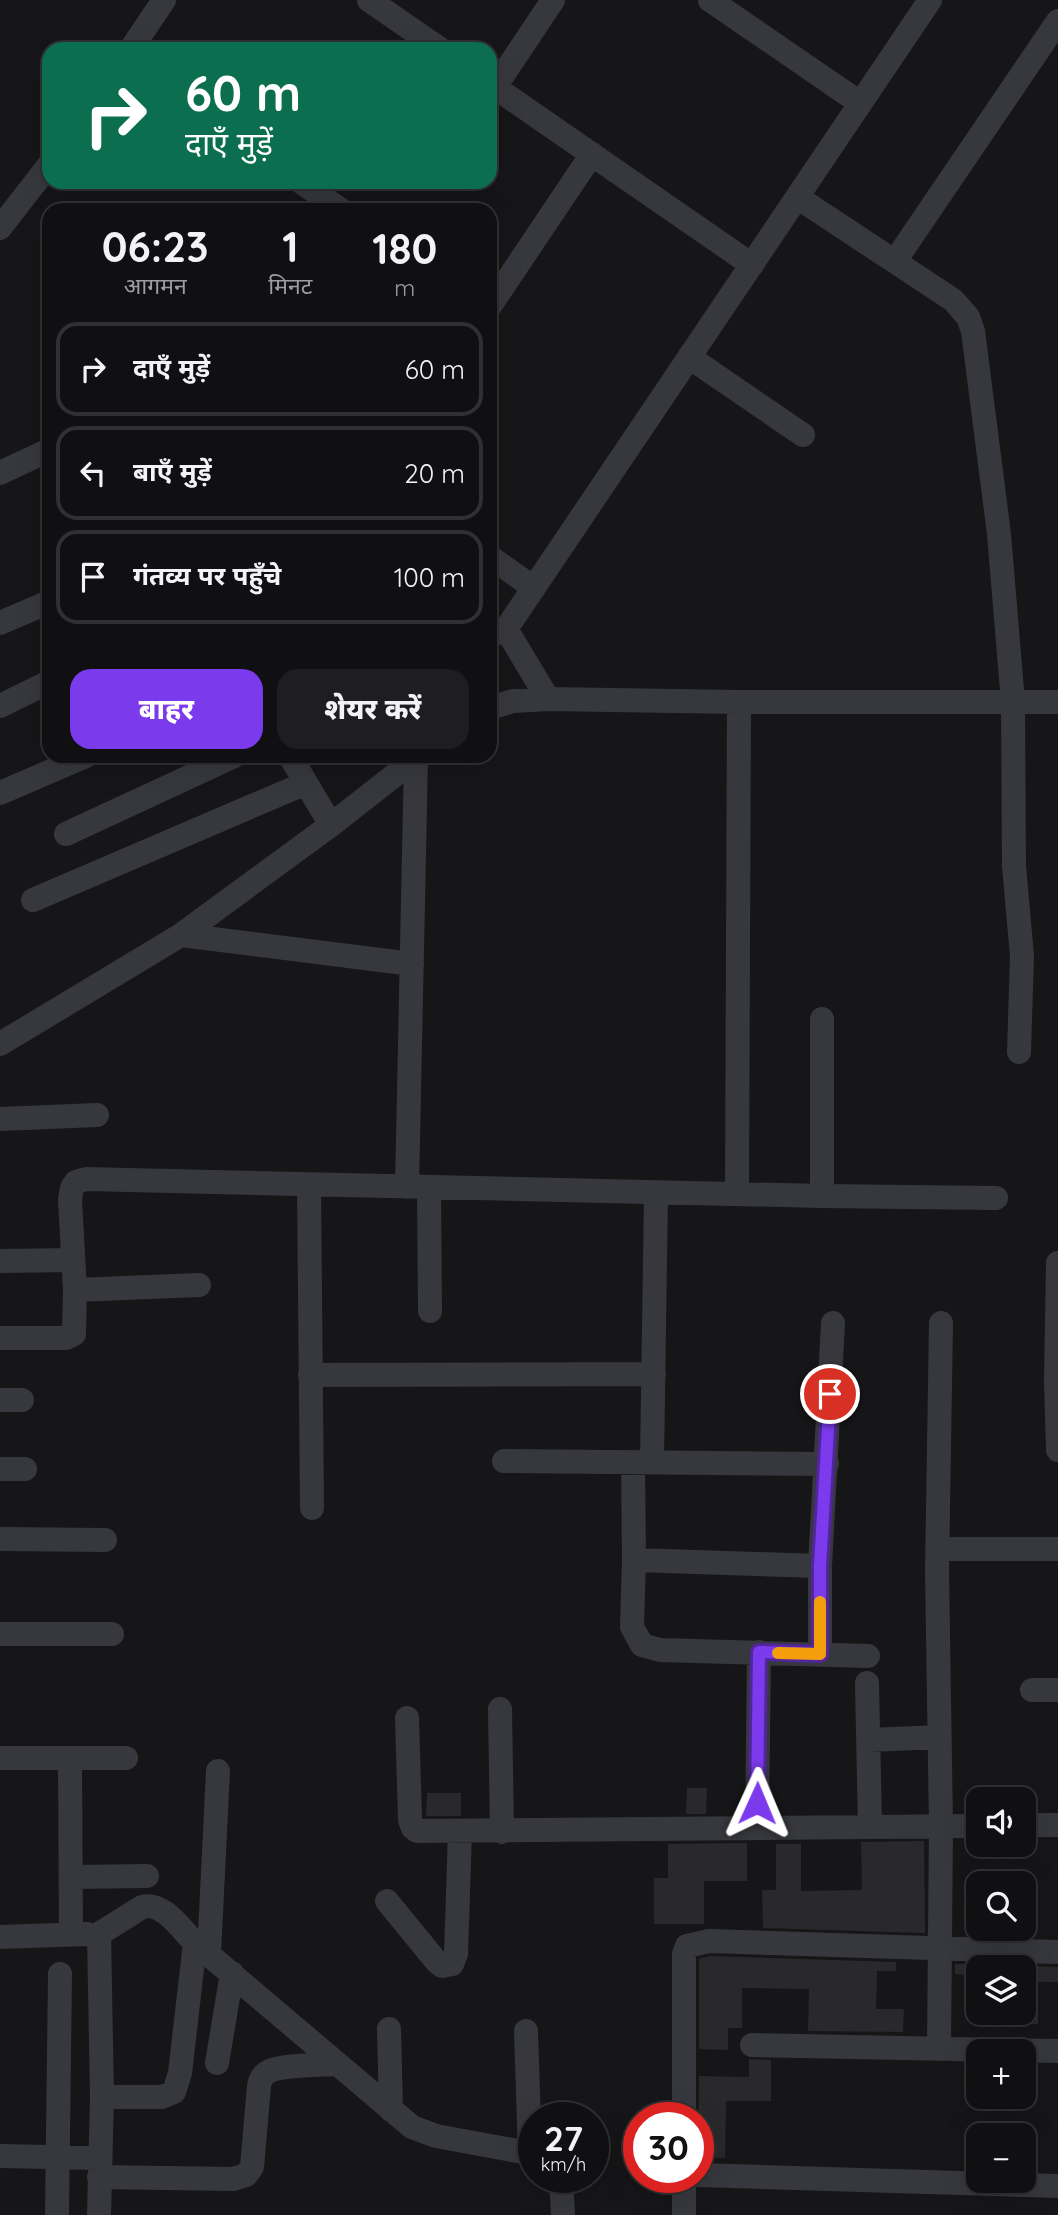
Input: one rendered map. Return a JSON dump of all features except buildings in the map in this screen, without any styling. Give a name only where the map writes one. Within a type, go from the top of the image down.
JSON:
[{"type":"street","points":[[369,0],[430,42]]},
{"type":"street","points":[[497,80],[553,0]]},
{"type":"street","points":[[710,0],[860,103]]},
{"type":"street","points":[[548,699],[498,633],[534,588],[930,0]]},
{"type":"street","points":[[136,42],[162,1]]},
{"type":"street","points":[[895,261],[1058,21]]},
{"type":"street","points":[[497,89],[752,265]]},
{"type":"street","points":[[497,296],[592,154]]},
{"type":"street","points":[[0,228],[42,174]]},
{"type":"street","points":[[311,189],[331,203]]},
{"type":"street","points":[[797,197],[953,300],[968,317],[973,331],[999,534],[1013,702],[1014,866],[1022,956],[1019,1052]]},
{"type":"street","points":[[689,357],[803,435]]},
{"type":"street","points":[[0,473],[42,453]]},
{"type":"street","points":[[497,562],[534,588]]},
{"type":"street","points":[[0,623],[42,605]]},
{"type":"street","points":[[0,706],[42,685]]},
{"type":"street","points":[[497,706],[513,701],[548,699],[1058,702]]},
{"type":"street","points":[[737,1194],[739,702]]},
{"type":"street","points":[[0,793],[70,763]]},
{"type":"street","points":[[66,835],[219,763]]},
{"type":"street","points":[[294,763],[331,825]]},
{"type":"street","points":[[0,1044],[181,934],[331,825],[410,763]]},
{"type":"street","points":[[418,763],[412,964],[418,1188],[430,1311]]},
{"type":"street","points":[[33,900],[306,783]]},
{"type":"street","points":[[181,934],[412,964]]},
{"type":"street","points":[[822,1020],[822,1196]]},
{"type":"street","points":[[0,1119],[97,1115]]},
{"type":"street","points":[[0,1338],[70,1338],[75,1329],[75,1290],[70,1200],[76,1182],[93,1178],[418,1188],[996,1198]]},
{"type":"street","points":[[309,1185],[312,1508]]},
{"type":"street","points":[[656,1193],[654,1374],[642,1462],[632,1627],[642,1645],[660,1650],[868,1656]]},
{"type":"street","points":[[0,1261],[73,1260]]},
{"type":"street","points":[[1058,1263],[1058,1450]]},
{"type":"street","points":[[75,1290],[200,1285]]},
{"type":"street","points":[[820,1654],[820,1566],[833,1323]]},
{"type":"street","points":[[939,2048],[941,1826],[938,1549],[941,1323]]},
{"type":"street","points":[[310,1375],[654,1374]]},
{"type":"street","points":[[504,1461],[827,1464]]},
{"type":"street","points":[[0,1469],[25,1469]]},
{"type":"street","points":[[0,1539],[105,1540]]},
{"type":"street","points":[[938,1549],[1058,1549]]},
{"type":"street","points":[[634,1560],[820,1566]]},
{"type":"street","points":[[0,1633],[112,1634]]},
{"type":"street","points":[[757,1828],[759,1652]]},
{"type":"street","points":[[867,1683],[870,1827]]},
{"type":"street","points":[[1032,1690],[1058,1690]]},
{"type":"street","points":[[500,1709],[502,1832]]},
{"type":"street","points":[[407,1718],[410,1820],[412,1828],[426,1833],[966,1826]]},
{"type":"street","points":[[869,1740],[939,1737]]},
{"type":"street","points":[[0,1758],[126,1758]]},
{"type":"street","points":[[70,1758],[71,1934]]},
{"type":"street","points":[[102,2097],[162,2097],[174,2092],[180,2073],[202,1948],[218,1771]]},
{"type":"street","points":[[1036,1825],[1058,1825]]},
{"type":"street","points":[[387,1901],[436,1961],[442,1966],[452,1964],[456,1954],[460,1832]]},
{"type":"street","points":[[71,1877],[147,1876]]},
{"type":"street","points":[[0,1937],[99,1934],[136,1910],[149,1905],[162,1910],[202,1948],[412,2127],[518,2151]]},
{"type":"street","points":[[99,1934],[102,2097],[99,2215]]},
{"type":"street","points":[[684,2102],[684,1954],[687,1946],[709,1941],[1058,1952]]},
{"type":"street","points":[[217,2063],[232,1973]]},
{"type":"street","points":[[57,2215],[61,1974]]},
{"type":"street","points":[[389,2028],[391,2110]]},
{"type":"street","points":[[526,2031],[529,2102]]},
{"type":"street","points":[[752,2045],[1058,2050]]},
{"type":"street","points":[[0,2156],[56,2157],[99,2167],[233,2179],[243,2177],[252,2167],[261,2079],[266,2073],[276,2069],[337,2064]]},
{"type":"street","points":[[714,2175],[1058,2186]]},
{"type":"street","points":[[561,2193],[562,2215]]},
{"type":"street","points":[[684,2193],[684,2215]]},
{"type":"slow traffic","points":[[778,1653],[820,1654],[820,1602]]},
{"type":"route","points":[[757,1803],[759,1652],[820,1654],[820,1566],[830,1394]]}]
